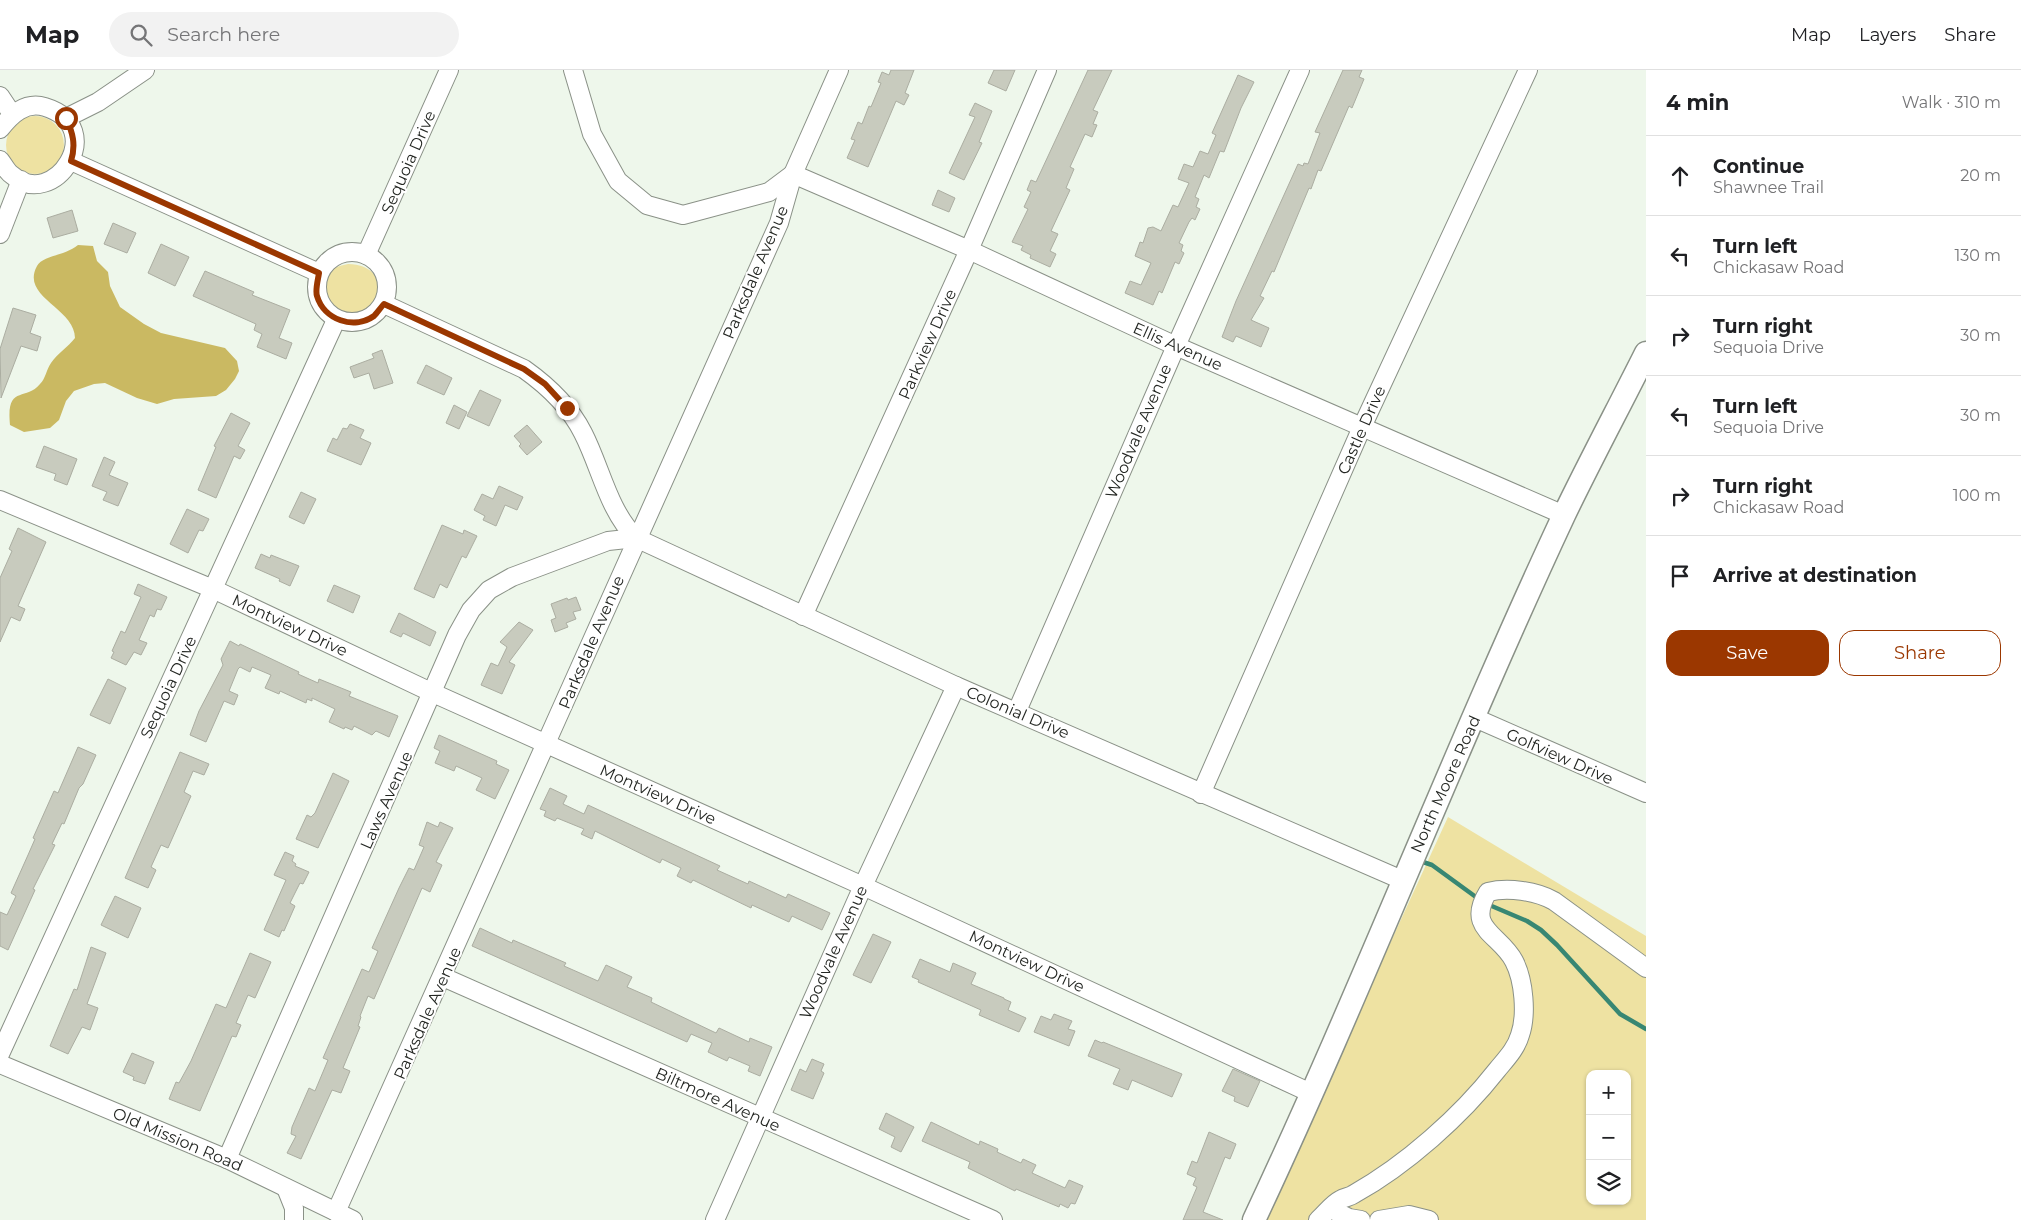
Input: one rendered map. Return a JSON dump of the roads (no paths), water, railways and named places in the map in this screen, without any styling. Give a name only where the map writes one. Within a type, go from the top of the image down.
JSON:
[{"type":"main road","name":"North Moore Road","points":[[1254,1220],[1313,1094],[1402,880],[1564,515],[1646,353]]},
{"type":"street","points":[[66,118],[98,102],[146,70]]},
{"type":"street","name":"Sequoia Drive","points":[[366,255],[449,70]]},
{"type":"street","points":[[573,70],[592,134],[618,181],[647,205],[683,215],[769,192],[793,174]]},
{"type":"street","name":"Parksdale Avenue","points":[[330,1216],[443,977],[636,538],[779,223],[793,174],[839,70]]},
{"type":"street","name":"Parkview Drive","points":[[803,616],[969,250],[1047,70]]},
{"type":"street","name":"Woodvale Avenue","points":[[1017,711],[1176,346],[1300,70]]},
{"type":"street","name":"Castle Drive","points":[[1201,794],[1362,427],[1528,70]]},
{"type":"street","points":[[0,96],[12,114]]},
{"type":"street","points":[[0,129],[12,114],[25,108],[42,106],[66,118],[73,134],[74,150],[71,161],[63,172],[49,181],[35,184],[12,175],[0,160]]},
{"type":"street","points":[[71,161],[319,273]]},
{"type":"street","name":"Ellis Avenue","points":[[793,174],[969,250],[1176,346],[1564,515]]},
{"type":"street","points":[[0,234],[21,180]]},
{"type":"street","points":[[348,252],[366,255],[381,268],[388,287],[384,304],[373,316],[353,323],[336,320],[323,310],[316,295],[319,273],[332,258],[348,252]]},
{"type":"street","points":[[384,304],[524,369],[545,384],[567,408],[583,432],[621,523],[636,538]]},
{"type":"street","name":"Sequoia Drive","points":[[0,1054],[336,320]]},
{"type":"street","name":"Montview Drive","points":[[0,500],[213,589],[433,693],[863,886],[1313,1094]]},
{"type":"street","name":"Colonial Drive","points":[[636,538],[956,686],[1402,880]]},
{"type":"street","name":"Laws Avenue","points":[[227,1159],[433,693],[457,634],[471,610],[489,590],[512,577],[608,542],[636,538]]},
{"type":"street","name":"Woodvale Avenue","points":[[716,1220],[863,886],[956,686]]},
{"type":"street","name":"Golfview Drive","points":[[1475,718],[1646,793]]},
{"type":"street","points":[[1324,1215],[1339,1200],[1365,1188],[1423,1146],[1474,1099],[1513,1050],[1521,1034],[1523,993],[1520,973],[1513,958],[1492,938],[1483,924],[1482,903],[1488,892],[1499,889],[1541,894],[1554,901],[1646,968]]},
{"type":"street","name":"Biltmore Avenue","points":[[443,977],[993,1220]]},
{"type":"street","name":"Old Mission Road","points":[[0,1064],[227,1159],[286,1188],[330,1216],[353,1220]]},
{"type":"street","points":[[286,1188],[294,1208],[294,1220]]},
{"type":"street","points":[[1324,1215],[1361,1220]]},
{"type":"street","points":[[1380,1220],[1409,1215],[1428,1220]]},
{"type":"waterway","points":[[1423,862],[1432,865],[1480,900]]},
{"type":"waterway","points":[[1487,904],[1527,921],[1541,930],[1620,1014],[1646,1029]]}]
